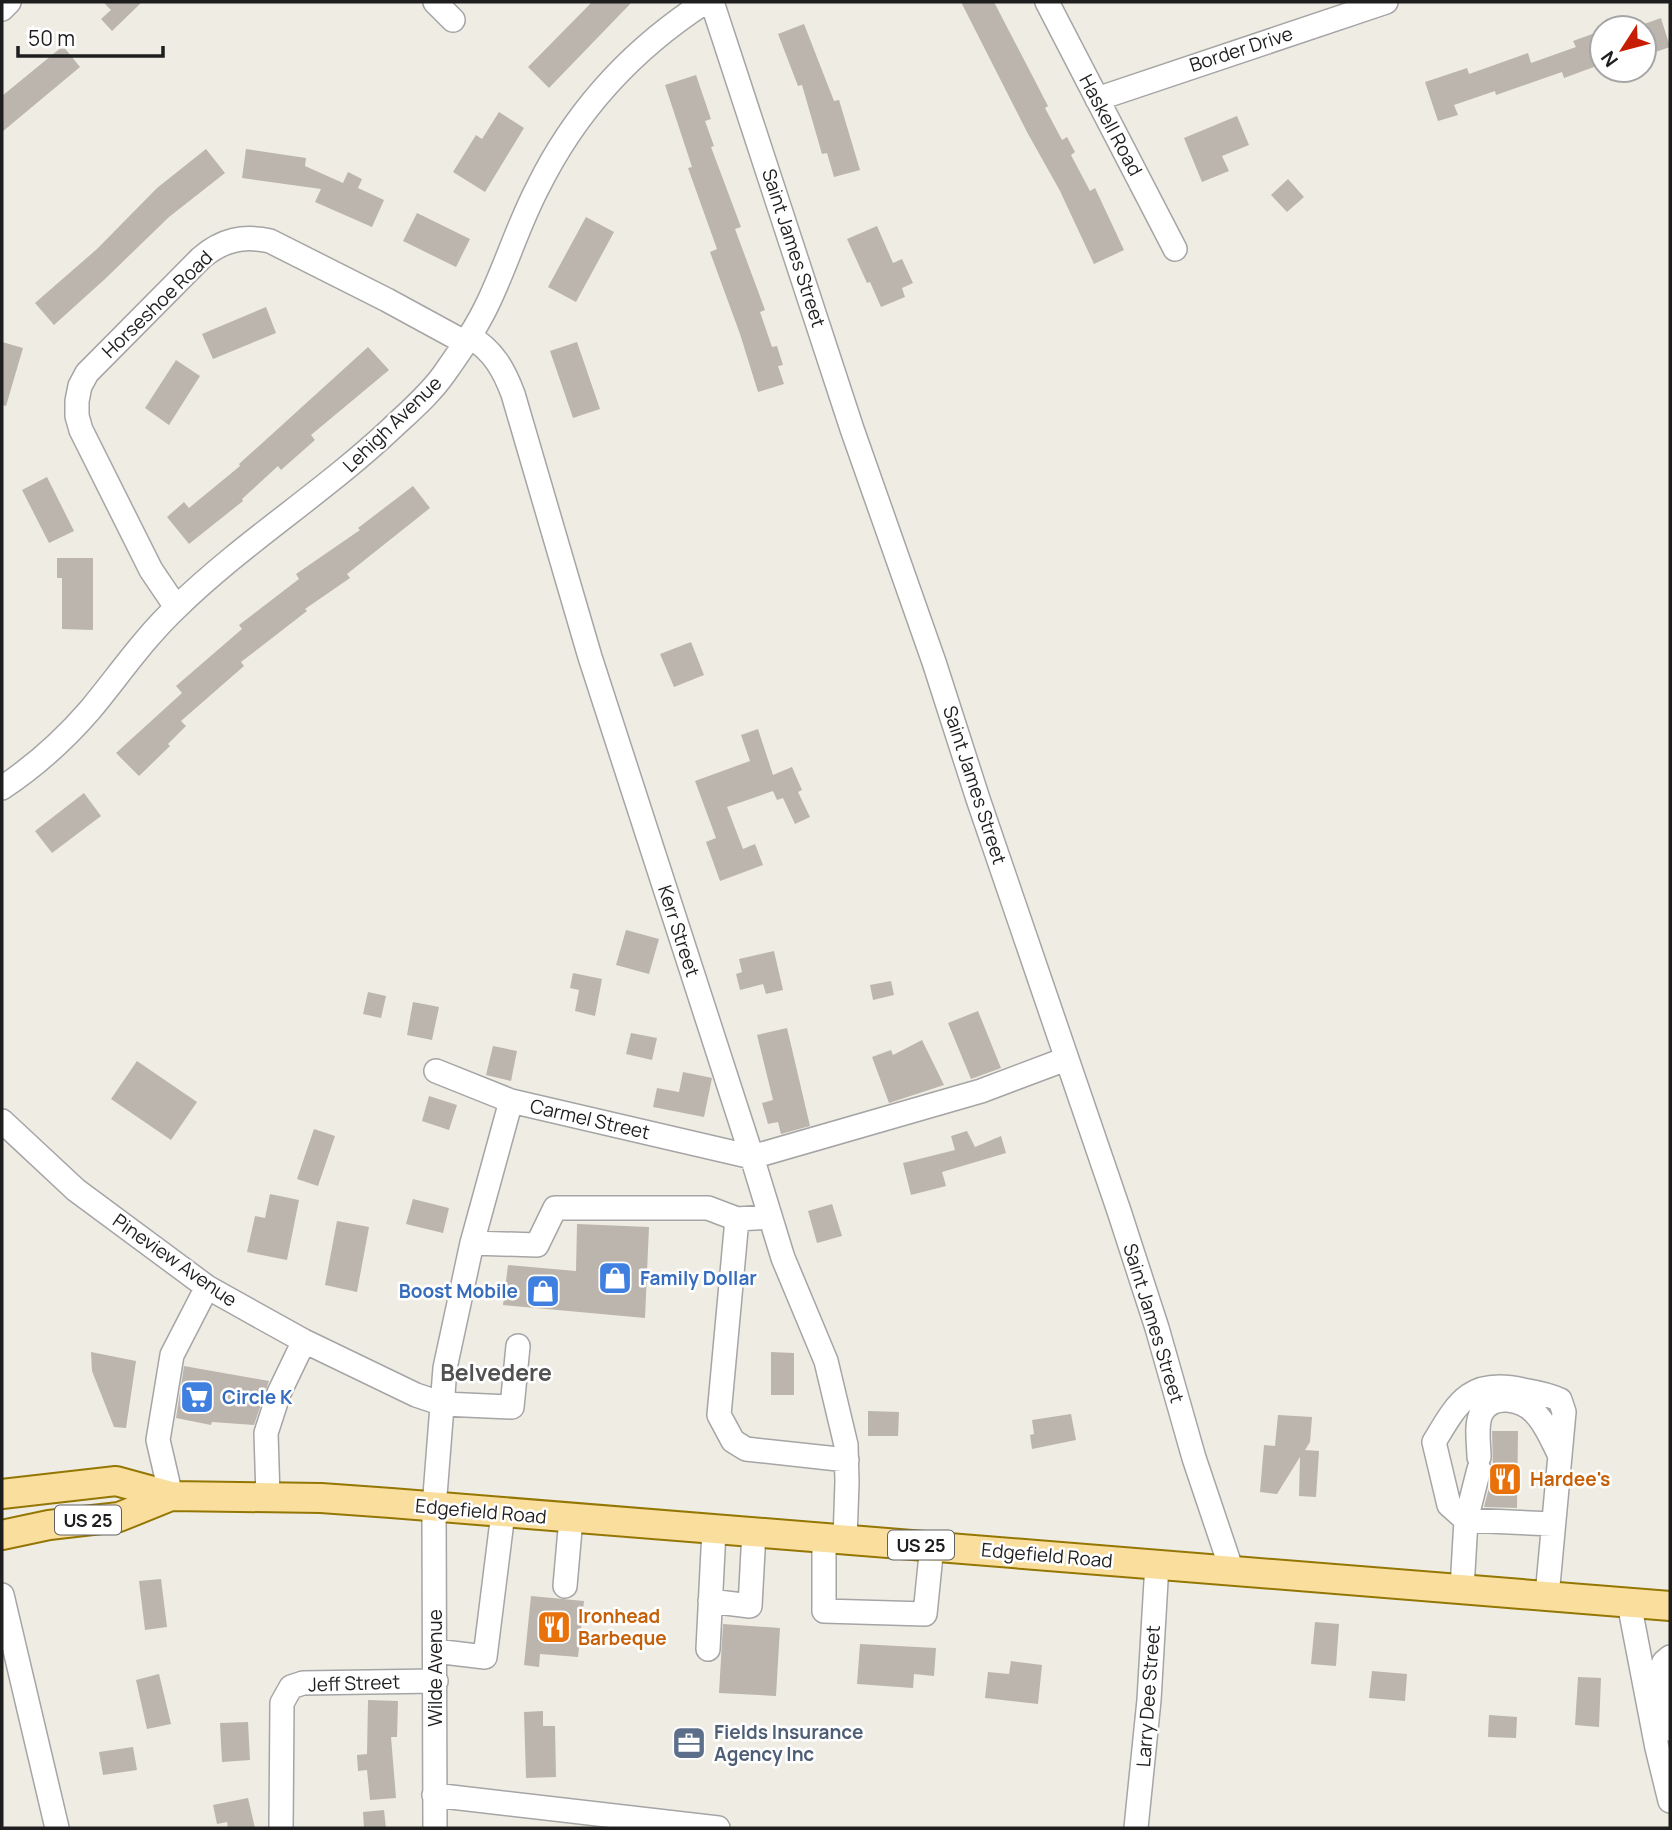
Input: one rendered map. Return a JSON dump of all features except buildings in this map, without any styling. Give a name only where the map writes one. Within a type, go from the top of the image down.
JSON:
[{"type":"main road","name":"Edgefield Road","points":[[2,1493],[116,1481],[171,1496],[321,1498],[1670,1606]]},
{"type":"main road","name":"Edgefield Road","points":[[2,1535],[49,1525],[119,1517],[171,1496]]},
{"type":"street","points":[[2,9],[9,2]]},
{"type":"street","points":[[435,2],[453,20]]},
{"type":"street","name":"Lehigh Avenue","points":[[2,788],[68,734],[176,607],[232,559],[358,460],[442,378],[468,340],[489,300],[537,188],[574,126],[595,97],[646,45],[705,2]]},
{"type":"street","name":"Saint James Street","points":[[712,2],[852,429],[934,662],[1128,1237],[1194,1458],[1232,1571]]},
{"type":"street","name":"Haskell Road","points":[[1047,2],[1175,249]]},
{"type":"street","name":"Border Drive","points":[[1097,99],[1386,2]]},
{"type":"street","name":"Horseshoe Road","points":[[176,607],[151,570],[81,430],[77,401],[84,380],[96,362],[201,258],[212,249],[232,240],[255,238],[270,241],[468,340]]},
{"type":"street","name":"Kerr Street","points":[[468,340],[483,345],[498,361],[513,394],[590,657],[769,1217],[826,1361],[846,1445],[847,1460],[824,1611],[925,1614],[932,1545]]},
{"type":"street","name":"Carmel Street","points":[[434,1508],[445,1368],[472,1243],[511,1101],[752,1157],[981,1091],[1066,1059]]},
{"type":"street","points":[[436,1071],[511,1101]]},
{"type":"street","name":"Pineview Avenue","points":[[2,1121],[76,1190],[207,1287],[304,1341],[416,1395],[443,1404],[512,1407],[518,1346]]},
{"type":"street","points":[[472,1243],[537,1245],[555,1208],[708,1208],[737,1219],[769,1217]]},
{"type":"street","points":[[737,1219],[719,1415],[725,1429],[733,1441],[746,1449],[847,1460]]},
{"type":"street","points":[[171,1496],[158,1440],[172,1355],[207,1287]]},
{"type":"street","points":[[268,1497],[266,1433],[279,1393],[304,1341]]},
{"type":"street","points":[[1546,1596],[1564,1412],[1560,1400],[1513,1387],[1477,1389],[1454,1409],[1434,1443],[1449,1505],[1466,1520],[1553,1524]]},
{"type":"street","points":[[1462,1589],[1466,1520],[1479,1463],[1478,1429],[1481,1413],[1492,1402],[1519,1402],[1535,1412],[1560,1456]]},
{"type":"street","name":"Wilde Avenue","points":[[434,1508],[435,1828]]},
{"type":"street","points":[[435,1651],[485,1657],[503,1513]]},
{"type":"street","points":[[565,1586],[571,1518]]},
{"type":"street","points":[[708,1649],[714,1530]]},
{"type":"street","points":[[710,1601],[750,1606],[754,1532]]},
{"type":"street","name":"Larry Dee Street","points":[[1136,1828],[1149,1700],[1157,1563]]},
{"type":"street","points":[[2,1595],[57,1828]]},
{"type":"street","points":[[1629,1603],[1664,1723]]},
{"type":"street","points":[[1670,1657],[1664,1661],[1661,1670],[1670,1801]]},
{"type":"street","name":"Jeff Street","points":[[281,1828],[282,1703],[291,1687],[303,1683],[436,1681]]},
{"type":"street","points":[[434,1795],[718,1828]]},
{"type":"place","name":"Family Dollar","points":[[615,1278]]},
{"type":"place","name":"Boost Mobile","points":[[543,1291]]},
{"type":"place","name":"Circle K","points":[[197,1397]]},
{"type":"place","name":"Hardee's","points":[[1505,1479]]},
{"type":"place","name":"Ironhead Barbeque","points":[[554,1627]]},
{"type":"place","name":"Fields Insurance Agency Inc","points":[[689,1743]]},
{"type":"district","name":"Belvedere","points":[[496,1372]]}]
